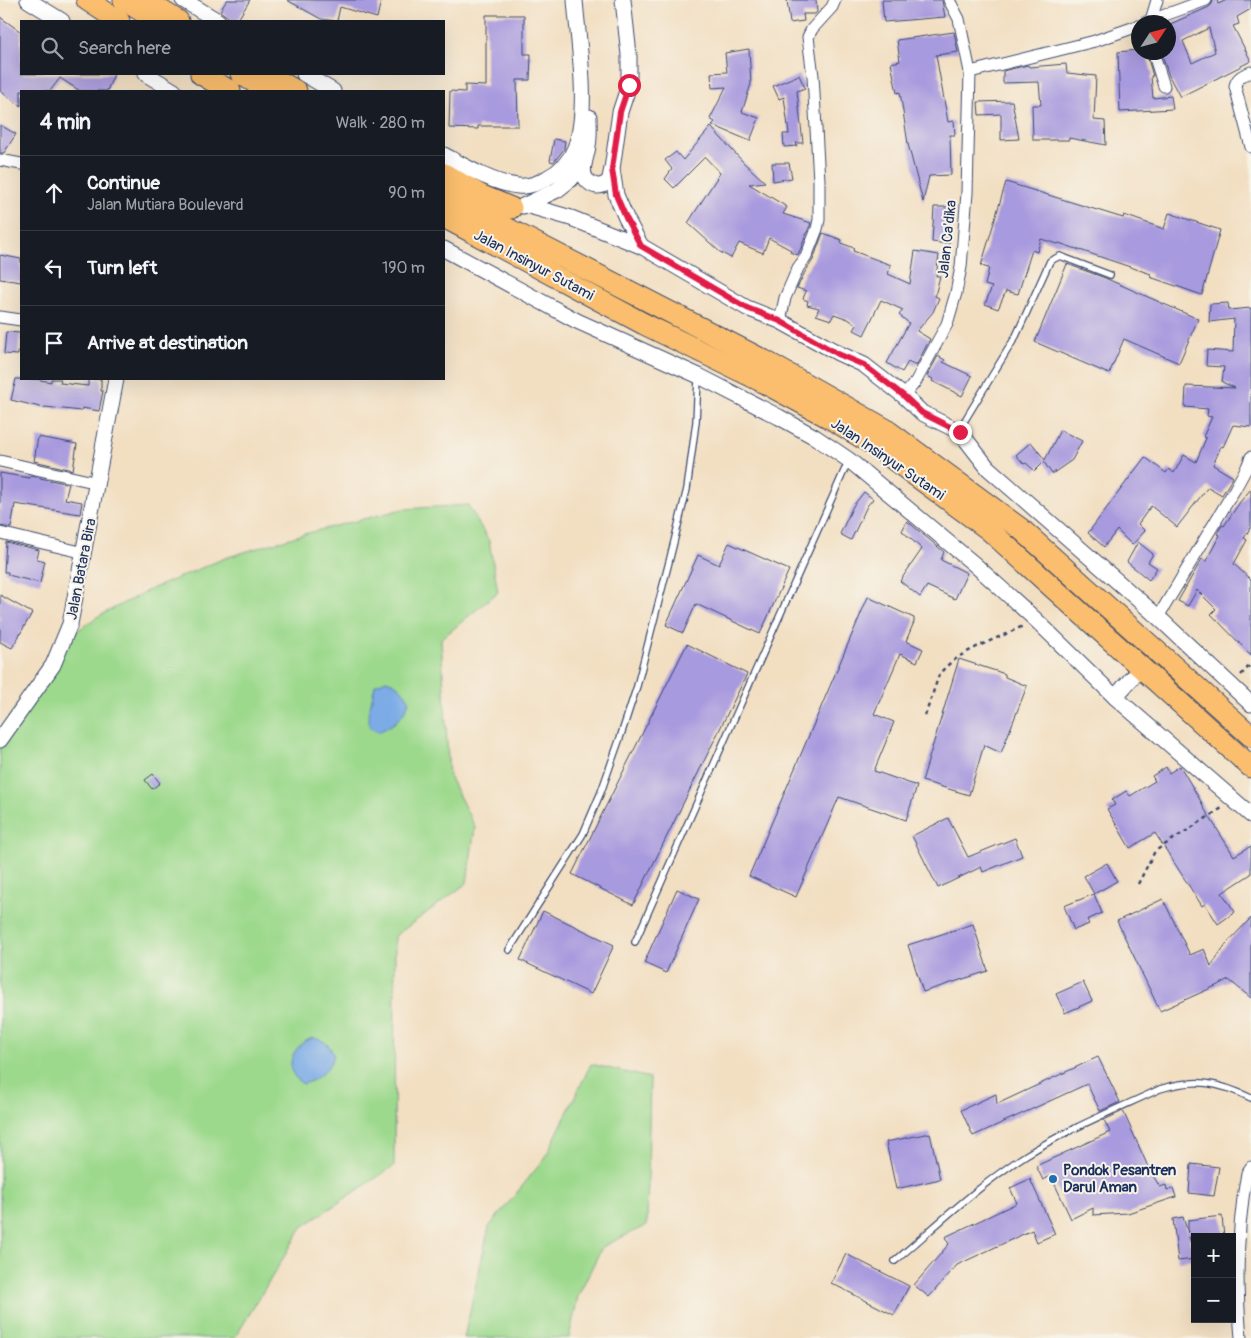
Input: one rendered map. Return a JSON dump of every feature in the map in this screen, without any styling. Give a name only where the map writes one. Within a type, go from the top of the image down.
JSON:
[{"type":"highway","points":[[87,0],[117,20]]},
{"type":"highway","points":[[124,0],[155,20]]},
{"type":"highway","points":[[144,0],[176,20]]},
{"type":"highway","points":[[203,75],[228,90]]},
{"type":"highway","points":[[243,75],[268,90]]},
{"type":"highway","points":[[269,75],[294,90]]},
{"type":"highway","points":[[445,175],[482,196],[519,207]]},
{"type":"highway","name":"Jalan Insinyur Sutami","points":[[445,197],[763,360],[884,429],[1021,529],[1251,736]]},
{"type":"highway","name":"Jalan Insinyur Sutami","points":[[445,218],[644,324],[759,380],[830,418],[874,445],[988,529],[1251,768]]},
{"type":"street","points":[[28,0],[60,20]]},
{"type":"street","points":[[183,0],[204,6],[217,20]]},
{"type":"street","points":[[445,156],[484,176],[518,186],[538,183],[559,172],[575,149],[581,123],[582,77],[575,0]]},
{"type":"street","points":[[582,77],[590,100],[588,145],[584,163],[584,174],[593,185],[602,186],[609,182],[620,112],[629,85],[629,55],[623,0]]},
{"type":"street","points":[[780,321],[785,298],[798,268],[806,257],[819,220],[819,181],[813,76],[808,37],[812,29],[832,7],[835,0]]},
{"type":"street","name":"Jalan Ca'dika","points":[[904,396],[916,381],[947,324],[961,267],[967,193],[970,72],[959,19],[949,0]]},
{"type":"street","points":[[1151,15],[1157,0]]},
{"type":"street","points":[[1165,15],[1206,0]]},
{"type":"street","points":[[970,72],[1095,41],[1131,28]]},
{"type":"street","points":[[1156,60],[1164,86]]},
{"type":"street","points":[[1251,72],[1243,75],[1236,82],[1235,86],[1251,147]]},
{"type":"street","points":[[148,75],[172,90]]},
{"type":"street","points":[[306,75],[331,90]]},
{"type":"street","points":[[0,160],[20,164]]},
{"type":"street","points":[[519,207],[557,190],[571,179],[584,163]]},
{"type":"street","points":[[612,169],[616,195],[641,246]]},
{"type":"street","points":[[519,207],[571,218],[641,246],[747,308],[780,321],[838,354],[864,365],[904,396],[922,413],[960,432],[988,468],[1158,617],[1251,704]]},
{"type":"street","points":[[445,250],[577,321],[698,376],[779,417],[849,460],[974,564],[1036,620],[1115,697],[1251,816]]},
{"type":"street","points":[[0,317],[20,320]]},
{"type":"street","name":"Jalan Batara Bira","points":[[0,740],[53,665],[70,624],[85,553],[116,380]]},
{"type":"street","points":[[1158,617],[1235,489],[1251,457]]},
{"type":"street","points":[[0,462],[98,483]]},
{"type":"street","points":[[0,534],[85,553]]},
{"type":"street","points":[[1163,644],[1174,632]]},
{"type":"street","points":[[1115,697],[1132,678]]},
{"type":"street","points":[[1241,1338],[1238,1285],[1240,1213],[1247,1173],[1251,1167]]},
{"type":"lane","points":[[960,432],[1016,336],[1050,261],[1060,256],[1110,275]]},
{"type":"lane","points":[[509,950],[583,834],[594,812],[620,738],[636,686],[687,489],[694,437],[698,376]]},
{"type":"lane","points":[[635,942],[849,460]]},
{"type":"lane","points":[[895,1261],[992,1179],[1026,1155],[1160,1089],[1178,1083],[1197,1082],[1230,1088],[1251,1098]]},
{"type":"path","points":[[925,716],[939,675],[955,659],[1036,620]]},
{"type":"path","points":[[1138,884],[1155,851],[1233,800]]},
{"type":"green space","points":[[468,505],[489,541],[498,592],[441,639],[449,776],[475,827],[467,883],[395,936],[394,1166],[302,1227],[235,1338],[0,1338],[0,731],[58,644],[97,617],[149,590],[225,558],[300,535],[403,509]]},
{"type":"green space","points":[[591,1064],[650,1078],[647,1225],[602,1247],[578,1296],[569,1338],[464,1338],[489,1227],[545,1158]]},
{"type":"water","points":[[386,680],[399,687],[409,699],[402,715],[389,727],[378,732],[370,728],[368,715],[375,685]]},
{"type":"water","points":[[313,1038],[321,1040],[326,1044],[334,1056],[322,1074],[303,1084],[296,1079],[292,1072],[292,1058],[299,1046]]},
{"type":"building","points":[[227,0],[250,0],[238,20],[232,20],[220,11]]},
{"type":"building","points":[[287,0],[381,0],[377,18],[340,7],[337,20],[321,19]]},
{"type":"building","points":[[787,0],[816,0],[817,12],[815,14],[803,14],[804,21],[790,23]]},
{"type":"building","points":[[882,0],[942,0],[945,17],[884,22]]},
{"type":"building","points":[[1213,0],[1217,0],[1218,4],[1227,0],[1251,0],[1251,9],[1237,17],[1239,24],[1233,26],[1251,61],[1180,97],[1169,76],[1164,60],[1176,60],[1176,21],[1209,7]],"holes":[[[1209,28],[1215,52],[1192,63],[1183,41]]]},
{"type":"building","points":[[486,15],[524,15],[524,54],[531,54],[530,80],[517,80],[518,126],[478,126],[478,129],[449,128],[450,91],[465,92],[465,85],[486,86]]},
{"type":"building","points":[[0,17],[20,31],[20,75],[114,75],[107,90],[78,90],[60,78],[51,90],[20,90],[20,105],[0,91]]},
{"type":"building","points":[[954,32],[958,52],[936,55],[948,122],[954,121],[955,135],[950,135],[951,175],[929,176],[923,202],[908,144],[900,92],[897,93],[891,63],[900,61],[897,40]]},
{"type":"building","points":[[749,49],[751,84],[742,112],[759,118],[750,141],[712,125],[715,122],[710,119],[726,87],[712,88],[711,73],[727,72],[725,53]]},
{"type":"building","points":[[1131,51],[1131,60],[1148,60],[1153,76],[1151,76],[1153,98],[1171,96],[1173,109],[1120,112],[1118,52]]},
{"type":"building","points":[[1066,64],[1067,73],[1096,76],[1094,120],[1105,121],[1106,145],[1069,138],[1069,140],[1033,140],[1032,105],[1041,105],[1039,82],[1003,83],[1003,71],[1028,65],[1029,67]]},
{"type":"building","points":[[799,75],[805,88],[797,91],[803,143],[796,143],[797,146],[784,147],[783,134],[789,134],[784,97],[779,99],[773,86]]},
{"type":"building","points":[[1012,101],[1019,139],[1001,140],[1001,114],[979,115],[978,102]]},
{"type":"building","points":[[0,125],[16,134],[4,153],[0,153]]},
{"type":"building","points":[[711,127],[744,163],[765,182],[749,184],[787,207],[783,214],[811,223],[798,255],[769,238],[763,253],[739,243],[731,258],[720,252],[688,223],[720,173],[705,157],[674,188],[665,179],[672,169],[665,160],[676,152],[683,160]]},
{"type":"building","points":[[554,139],[565,141],[564,149],[554,162],[550,161]]},
{"type":"building","points":[[772,163],[789,163],[792,178],[773,181]]},
{"type":"building","points":[[1006,182],[1123,218],[1124,215],[1164,229],[1169,213],[1220,230],[1202,295],[1150,277],[1151,274],[1059,243],[1041,239],[1037,252],[1032,250],[1018,294],[1006,291],[998,309],[985,304],[992,287],[985,285],[989,268],[981,266]]},
{"type":"building","points":[[934,207],[951,207],[949,244],[932,242]]},
{"type":"building","points":[[823,233],[842,240],[841,243],[854,248],[853,251],[891,265],[888,274],[910,284],[915,251],[939,255],[936,276],[940,276],[935,296],[939,298],[933,312],[917,331],[930,339],[916,366],[908,362],[902,372],[887,363],[909,323],[899,315],[903,310],[881,300],[864,335],[854,330],[857,325],[848,319],[834,314],[831,320],[816,315],[819,308],[807,305],[808,301],[803,299],[806,291],[797,288],[813,260]]},
{"type":"building","points":[[0,255],[20,259],[20,282],[0,279]]},
{"type":"building","points":[[1067,264],[1105,278],[1198,319],[1179,363],[1124,339],[1109,374],[1035,342]]},
{"type":"building","points":[[1228,303],[1229,310],[1251,308],[1251,427],[1233,425],[1213,465],[1233,477],[1222,495],[1208,487],[1177,527],[1151,506],[1138,524],[1145,531],[1132,545],[1117,530],[1104,547],[1088,533],[1145,457],[1166,473],[1169,469],[1174,473],[1184,455],[1196,462],[1206,438],[1203,437],[1212,417],[1207,416],[1208,409],[1185,407],[1186,386],[1235,388],[1222,382],[1224,367],[1206,366],[1207,350],[1233,352],[1234,319],[1209,322],[1210,304]]},
{"type":"building","points":[[6,332],[20,333],[18,355],[4,354]]},
{"type":"building","points":[[938,356],[945,360],[943,362],[972,376],[962,396],[932,381],[933,379],[927,376]]},
{"type":"building","points":[[16,379],[51,382],[51,380],[61,380],[60,383],[88,386],[88,380],[101,380],[101,391],[103,391],[99,411],[82,408],[81,411],[44,408],[11,400]]},
{"type":"building","points":[[1060,430],[1082,441],[1072,460],[1052,474],[1044,462],[1035,471],[1026,463],[1024,464],[1016,455],[1031,442],[1045,460]]},
{"type":"building","points":[[38,437],[77,444],[73,470],[34,461]]},
{"type":"building","points":[[0,473],[30,478],[31,476],[69,484],[65,499],[82,502],[80,514],[15,504],[11,528],[0,526]]},
{"type":"building","points":[[1251,489],[1251,527],[1244,538],[1247,540],[1234,564],[1251,580],[1251,655],[1211,614],[1216,609],[1197,590],[1188,606],[1178,601],[1202,559],[1206,561],[1220,535],[1217,534],[1222,525],[1224,526]]},
{"type":"building","points":[[864,492],[873,499],[867,506],[851,540],[840,534],[853,506]]},
{"type":"building","points":[[907,521],[944,552],[941,560],[967,573],[955,599],[927,586],[920,597],[900,581],[922,549],[902,531]]},
{"type":"building","points":[[6,542],[39,550],[37,559],[45,561],[40,583],[8,575],[8,572],[4,572]]},
{"type":"building","points":[[1138,542],[1153,554],[1148,562],[1157,568],[1149,580],[1127,562]]},
{"type":"building","points":[[729,543],[789,570],[760,634],[696,604],[683,633],[666,625],[698,555],[719,565]]},
{"type":"building","points":[[0,595],[32,613],[12,648],[0,642]]},
{"type":"building","points":[[868,597],[914,618],[906,641],[923,649],[917,662],[900,654],[874,714],[894,722],[874,771],[917,786],[906,820],[839,797],[796,897],[749,876]]},
{"type":"building","points":[[687,644],[747,674],[633,905],[572,874]]},
{"type":"building","points":[[959,659],[1005,674],[1005,677],[1027,686],[1001,753],[984,745],[969,795],[922,781]]},
{"type":"building","points":[[1180,766],[1234,856],[1251,846],[1251,874],[1222,893],[1235,912],[1218,924],[1205,904],[1202,906],[1155,833],[1130,848],[1107,809],[1115,805],[1112,800],[1126,791],[1130,796],[1155,781],[1152,776],[1166,767],[1169,773]]},
{"type":"building","points":[[153,774],[160,783],[152,789],[145,780]]},
{"type":"building","points":[[948,818],[968,857],[1015,838],[1022,856],[983,872],[981,867],[938,888],[912,836]]},
{"type":"building","points":[[1107,863],[1117,881],[1094,894],[1084,876]]},
{"type":"building","points":[[677,889],[699,899],[666,973],[644,963]]},
{"type":"building","points":[[1094,894],[1102,913],[1087,920],[1089,924],[1074,930],[1064,906]]},
{"type":"building","points":[[1163,899],[1190,955],[1204,949],[1211,966],[1226,944],[1251,918],[1251,998],[1229,980],[1160,1011],[1117,921]]},
{"type":"building","points":[[543,911],[614,945],[591,994],[520,960]]},
{"type":"building","points":[[973,924],[988,971],[923,992],[908,945]]},
{"type":"building","points":[[1083,982],[1092,1001],[1065,1013],[1056,994]]},
{"type":"building","points":[[1098,1057],[1120,1102],[1100,1111],[1087,1084],[973,1136],[961,1110],[996,1094],[997,1104]]},
{"type":"building","points":[[1123,1111],[1150,1171],[1160,1187],[1166,1185],[1167,1190],[1173,1188],[1176,1197],[1128,1213],[1093,1215],[1093,1208],[1071,1219],[1051,1176],[1043,1180],[1036,1166],[1110,1132],[1104,1120]]},
{"type":"building","points":[[930,1133],[940,1179],[896,1189],[886,1142]]},
{"type":"building","points":[[1191,1164],[1219,1167],[1214,1196],[1189,1193]]},
{"type":"building","points":[[1030,1179],[1055,1234],[1037,1242],[1032,1230],[957,1265],[929,1297],[914,1285],[949,1244],[945,1237],[1017,1203],[1010,1188]]},
{"type":"building","points":[[1222,1216],[1224,1233],[1191,1233],[1191,1237],[1189,1237],[1191,1259],[1178,1261],[1173,1219],[1183,1217],[1188,1233],[1188,1220]]},
{"type":"building","points":[[846,1254],[909,1286],[894,1315],[831,1283]]},
{"type":"place","name":"Pondok Pesantren Darul Aman","points":[[1053,1179]]},
{"type":"route","points":[[629,85],[620,112],[612,169],[616,195],[630,227],[641,246],[747,308],[780,321],[838,354],[864,365],[904,396],[922,413],[960,432]]}]
